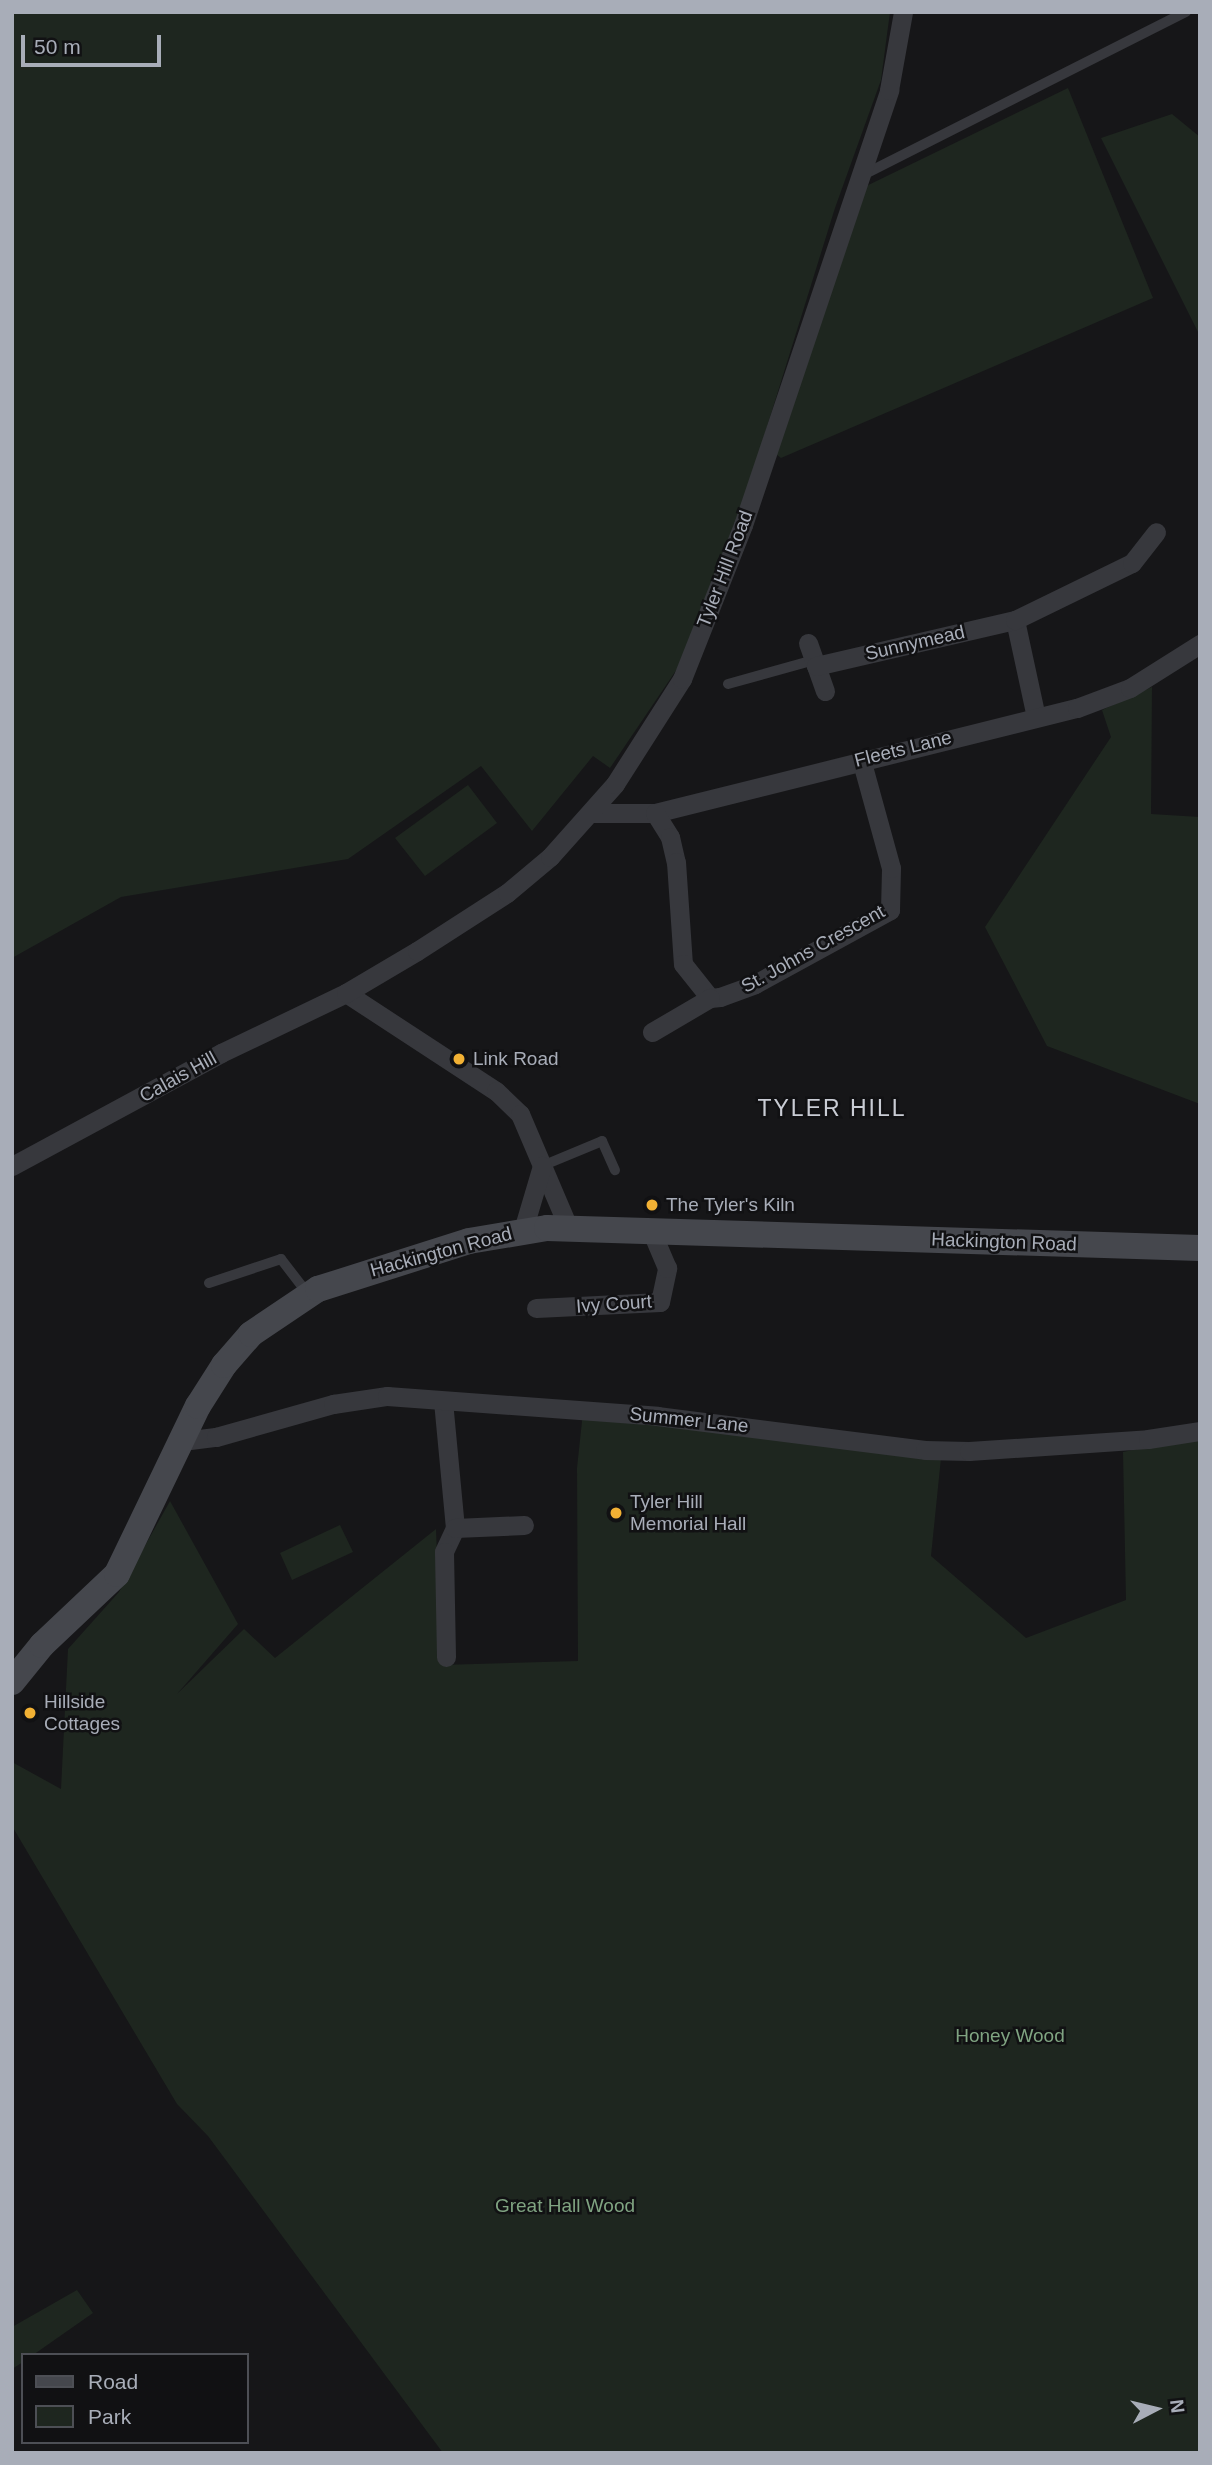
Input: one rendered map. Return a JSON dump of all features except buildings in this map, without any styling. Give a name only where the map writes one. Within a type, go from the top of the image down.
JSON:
[{"type":"street","name":"Tyler Hill Road","points":[[346,993],[507,893],[592,813],[682,679],[743,525],[889,90],[903,12]]},
{"type":"street","name":"Sunnymead","points":[[813,656],[1015,620],[1132,563],[1156,532]]},
{"type":"street","points":[[1015,620],[1036,717]]},
{"type":"street","name":"Fleets Lane","points":[[592,813],[656,813],[861,759],[1036,717],[1130,688],[1200,644]]},
{"type":"street","points":[[813,656],[825,691]]},
{"type":"street","name":"St. Johns Crescent","points":[[652,1032],[710,998],[755,984],[890,909],[891,868],[861,759]]},
{"type":"street","points":[[656,813],[670,837],[676,862],[683,964],[710,998]]},
{"type":"street","points":[[346,993],[496,1091],[520,1114],[569,1228]]},
{"type":"street","name":"Calais Hill","points":[[12,1167],[221,1053],[346,993]]},
{"type":"street","points":[[523,1230],[542,1166]]},
{"type":"street","name":"Hackington Road","points":[[12,1682],[42,1644],[117,1574],[211,1385],[251,1334],[308,1294],[379,1267],[523,1230],[569,1228],[1200,1248]]},
{"type":"street","name":"Ivy Court","points":[[536,1308],[660,1302],[667,1268],[652,1232]]},
{"type":"street","name":"Summer Lane","points":[[182,1441],[216,1437],[346,1402],[387,1396],[657,1416],[925,1450],[1148,1440],[1200,1432]]},
{"type":"street","points":[[443,1401],[455,1528],[444,1552],[446,1657]]},
{"type":"street","points":[[455,1528],[523,1525]]},
{"type":"lane","points":[[859,177],[1186,12]]},
{"type":"lane","points":[[728,684],[813,656]]},
{"type":"lane","points":[[542,1166],[602,1141],[615,1170]]},
{"type":"lane","points":[[209,1283],[281,1259],[308,1294]]},
{"type":"green space","points":[[12,12],[890,12],[881,80],[835,208],[737,523],[677,669],[610,768],[593,756],[532,831],[481,766],[348,859],[121,897],[12,958]]},
{"type":"green space","points":[[1068,88],[1153,298],[781,458],[768,448],[854,192]]},
{"type":"green space","points":[[1172,114],[1200,137],[1200,336],[1101,138]]},
{"type":"green space","points":[[1152,687],[1151,814],[1200,817],[1200,1104],[1047,1046],[985,927],[1111,737],[1102,710]]},
{"type":"green space","points":[[468,785],[497,823],[425,876],[395,838]]},
{"type":"green space","points":[[583,1412],[941,1458],[931,1556],[1026,1638],[1126,1600],[1123,1452],[1200,1436],[1200,2453],[443,2453],[208,2136],[177,2104],[12,1826],[12,1762],[61,1789],[68,1649],[119,1592],[170,1501],[238,1624],[177,1694],[244,1629],[275,1658],[436,1529],[441,1665],[578,1661],[577,1468]]},
{"type":"green space","points":[[340,1525],[353,1552],[292,1580],[280,1553]]},
{"type":"green space","points":[[77,2290],[93,2313],[36,2353],[21,2353],[21,2363],[12,2369],[12,2327]]},
{"type":"place","name":"Link Road","points":[[459,1059]]},
{"type":"place","name":"The Tyler's Kiln","points":[[652,1205]]},
{"type":"place","name":"Tyler Hill Memorial Hall","points":[[616,1513]]},
{"type":"place","name":"Hillside Cottages","points":[[30,1713]]},
{"type":"district","name":"TYLER HILL","points":[[832,1108]]},
{"type":"park label","name":"Honey Wood","points":[[1010,2036]]},
{"type":"park label","name":"Great Hall Wood","points":[[565,2206]]}]
